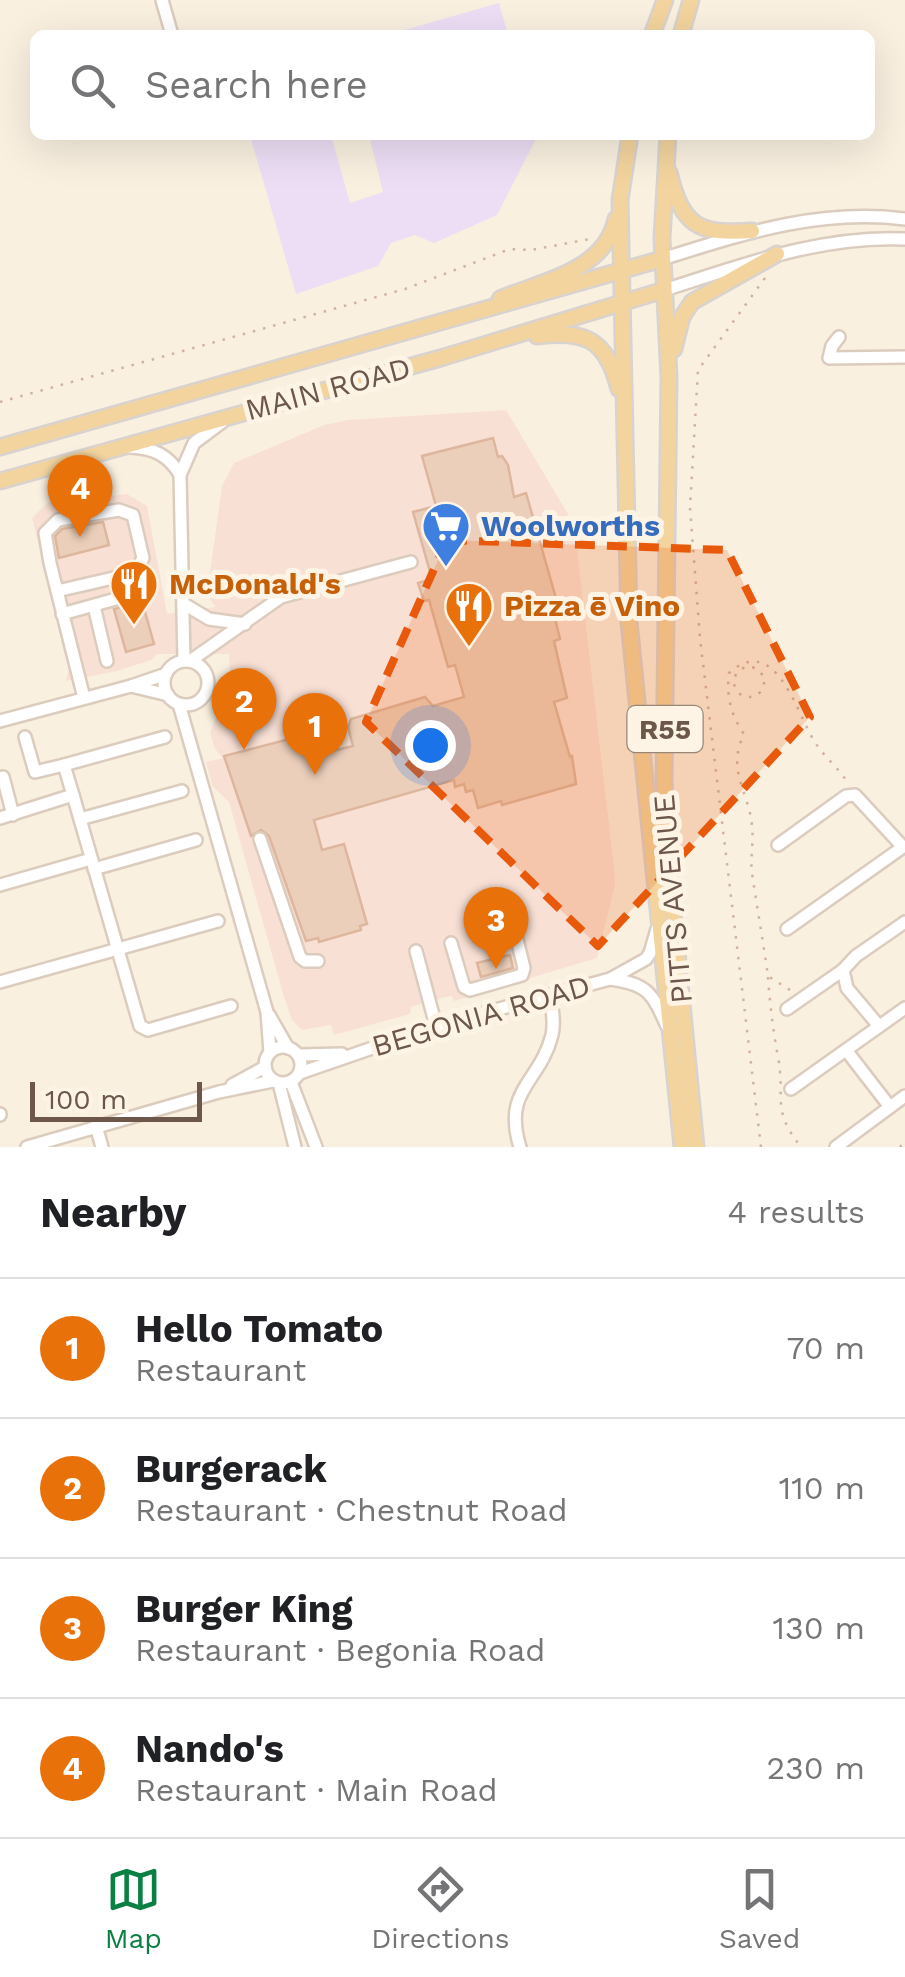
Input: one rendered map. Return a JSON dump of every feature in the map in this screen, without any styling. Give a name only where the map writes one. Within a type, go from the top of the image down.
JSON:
[{"type":"main road","points":[[654,30],[664,0]]},
{"type":"main road","points":[[683,30],[692,0]]},
{"type":"main road","name":"R55","points":[[624,302],[620,200],[629,140]]},
{"type":"main road","name":"R55","points":[[664,290],[668,140]]},
{"type":"main road","points":[[666,156],[677,201],[689,220],[717,233],[752,230]]},
{"type":"main road","points":[[449,321],[593,259],[612,235],[620,200]]},
{"type":"main road","points":[[669,378],[677,332],[692,302],[780,253]]},
{"type":"main road","name":"MAIN ROAD","points":[[0,447],[662,259]]},
{"type":"main road","name":"MAIN ROAD","points":[[0,481],[444,357],[664,290]]},
{"type":"main road","name":"PITTS AVENUE","points":[[664,290],[669,378],[666,840],[696,1147]]},
{"type":"main road","name":"PITTS AVENUE","points":[[624,302],[622,404],[629,622],[682,1147]]},
{"type":"main road","points":[[444,357],[507,340],[577,334],[591,340],[607,356],[622,404]]},
{"type":"street","points":[[166,1],[171,30]]},
{"type":"street","points":[[662,259],[752,230],[824,218],[905,218]]},
{"type":"street","points":[[664,290],[780,253],[852,241],[905,240]]},
{"type":"street","points":[[839,336],[829,358],[905,357]]},
{"type":"street","points":[[187,661],[180,475],[194,442],[234,415]]},
{"type":"street","points":[[0,439],[22,440]]},
{"type":"street","points":[[114,448],[153,450],[165,457],[180,475]]},
{"type":"street","points":[[58,591],[135,573],[143,558],[133,515],[120,510],[58,520],[45,533],[46,549],[84,698]]},
{"type":"street","points":[[168,695],[164,685],[170,667],[187,661],[281,598],[411,562]]},
{"type":"street","points":[[62,614],[148,590]]},
{"type":"street","points":[[184,604],[209,619],[245,624]]},
{"type":"street","points":[[94,606],[107,661]]},
{"type":"street","points":[[190,742],[194,704],[208,688],[203,668],[222,636]]},
{"type":"street","points":[[187,661],[203,668]]},
{"type":"street","points":[[0,721],[166,674]]},
{"type":"street","points":[[131,686],[168,695],[179,704],[266,1012],[270,1052],[265,1067],[286,1080],[302,1107],[316,1147]]},
{"type":"street","points":[[179,704],[194,704]]},
{"type":"street","points":[[25,738],[35,772],[165,737]]},
{"type":"street","points":[[64,764],[137,1022],[143,1028],[231,1006]]},
{"type":"street","points":[[3,777],[6,817],[73,795]]},
{"type":"street","points":[[80,818],[182,791]]},
{"type":"street","points":[[778,845],[846,796],[855,795],[904,845],[905,863]]},
{"type":"street","points":[[260,839],[300,957],[318,961]]},
{"type":"street","points":[[0,885],[196,840]]},
{"type":"street","points":[[787,928],[904,845]]},
{"type":"street","name":"BEGONIA ROAD","points":[[28,1147],[219,1092],[286,1080],[436,1026],[610,978],[650,954],[658,915]]},
{"type":"street","points":[[0,982],[218,920]]},
{"type":"street","points":[[787,1009],[905,922]]},
{"type":"street","points":[[451,944],[464,988],[513,980],[522,976],[524,968],[514,928]]},
{"type":"street","points":[[416,951],[436,1026]]},
{"type":"street","points":[[843,970],[847,988],[879,1026]]},
{"type":"street","points":[[610,978],[644,988],[659,1007],[669,1030]]},
{"type":"street","points":[[520,1147],[514,1112],[552,1034],[550,995]]},
{"type":"street","points":[[791,1090],[905,1008]]},
{"type":"street","points":[[266,1012],[293,1051],[286,1080],[285,1111],[295,1147]]},
{"type":"street","points":[[846,1050],[890,1107]]},
{"type":"street","name":"BEGONIA ROAD","points":[[270,1052],[351,1054]]},
{"type":"street","name":"BEGONIA ROAD","points":[[219,1092],[265,1067]]},
{"type":"street","points":[[836,1147],[905,1096]]},
{"type":"street","points":[[285,1111],[302,1107]]},
{"type":"street","points":[[96,1126],[102,1147]]},
{"type":"path","points":[[0,402],[405,289],[510,249],[531,250],[612,235]]},
{"type":"path","points":[[761,1147],[700,638],[690,508],[698,370],[780,253]]},
{"type":"path","points":[[801,1147],[788,1132],[778,1102],[778,1056],[772,1040],[768,976],[752,873],[753,828],[740,790],[737,765],[744,734],[734,719],[729,673],[739,664],[774,670],[788,684],[814,743],[837,766],[855,795]]},
{"type":"path","points":[[758,671],[761,665]]},
{"type":"path","points":[[734,680],[743,669],[758,671]]},
{"type":"path","points":[[734,680],[740,694],[754,696],[764,684],[758,671]]},
{"type":"path","points":[[728,680],[734,680]]},
{"type":"path","points":[[768,976],[784,988],[806,996]]},
{"type":"path","points":[[900,1147],[905,1141]]},
{"type":"highlighted area","points":[[447,540],[727,550],[810,717],[598,946],[366,722]]},
{"type":"shaded area","points":[[499,3],[507,30],[404,30]]},
{"type":"shaded area","points":[[251,140],[332,140],[350,203],[383,192],[370,140],[535,140],[497,215],[434,243],[415,235],[391,243],[378,266],[296,294]]},
{"type":"shaded area","points":[[506,410],[574,524],[615,884],[597,958],[454,1001],[451,996],[411,1007],[410,1014],[334,1035],[331,1025],[302,1030],[292,1020],[284,997],[229,802],[213,787],[206,762],[223,758],[210,733],[216,717],[236,691],[229,654],[157,654],[151,660],[117,671],[66,681],[69,669],[32,518],[47,503],[127,494],[147,506],[167,614],[216,607],[210,600],[209,580],[222,486],[234,463],[324,425],[348,420]]},
{"type":"building","points":[[493,438],[498,457],[502,456],[508,465],[514,497],[526,493],[557,602],[554,614],[560,639],[554,641],[567,698],[554,702],[572,756],[576,784],[478,808],[473,790],[466,792],[464,784],[455,787],[454,780],[314,820],[322,850],[344,844],[367,924],[360,926],[361,930],[319,942],[318,938],[306,941],[269,836],[261,830],[251,836],[224,756],[305,735],[302,723],[320,718],[329,752],[353,746],[348,727],[351,719],[425,697],[433,706],[464,697],[455,665],[448,667],[429,600],[424,601],[418,583],[432,579],[413,512],[436,506],[422,456]]},
{"type":"building","points":[[103,522],[109,545],[59,558],[55,536],[62,529]]},
{"type":"building","name":"McDonald's","points":[[142,601],[154,644],[126,652],[114,609]]},
{"type":"building","points":[[510,955],[513,968],[481,977],[477,963]]},
{"type":"place","name":"Nando's","points":[[80,537]]},
{"type":"place","name":"Woolworths","points":[[446,568]]},
{"type":"place","name":"McDonald's","points":[[134,626]]},
{"type":"place","name":"Pizza ē Vino","points":[[469,648]]},
{"type":"place","name":"Burgerack","points":[[244,750]]},
{"type":"place","name":"Hello Tomato","points":[[315,775]]},
{"type":"place","name":"Burger King","points":[[496,969]]}]
